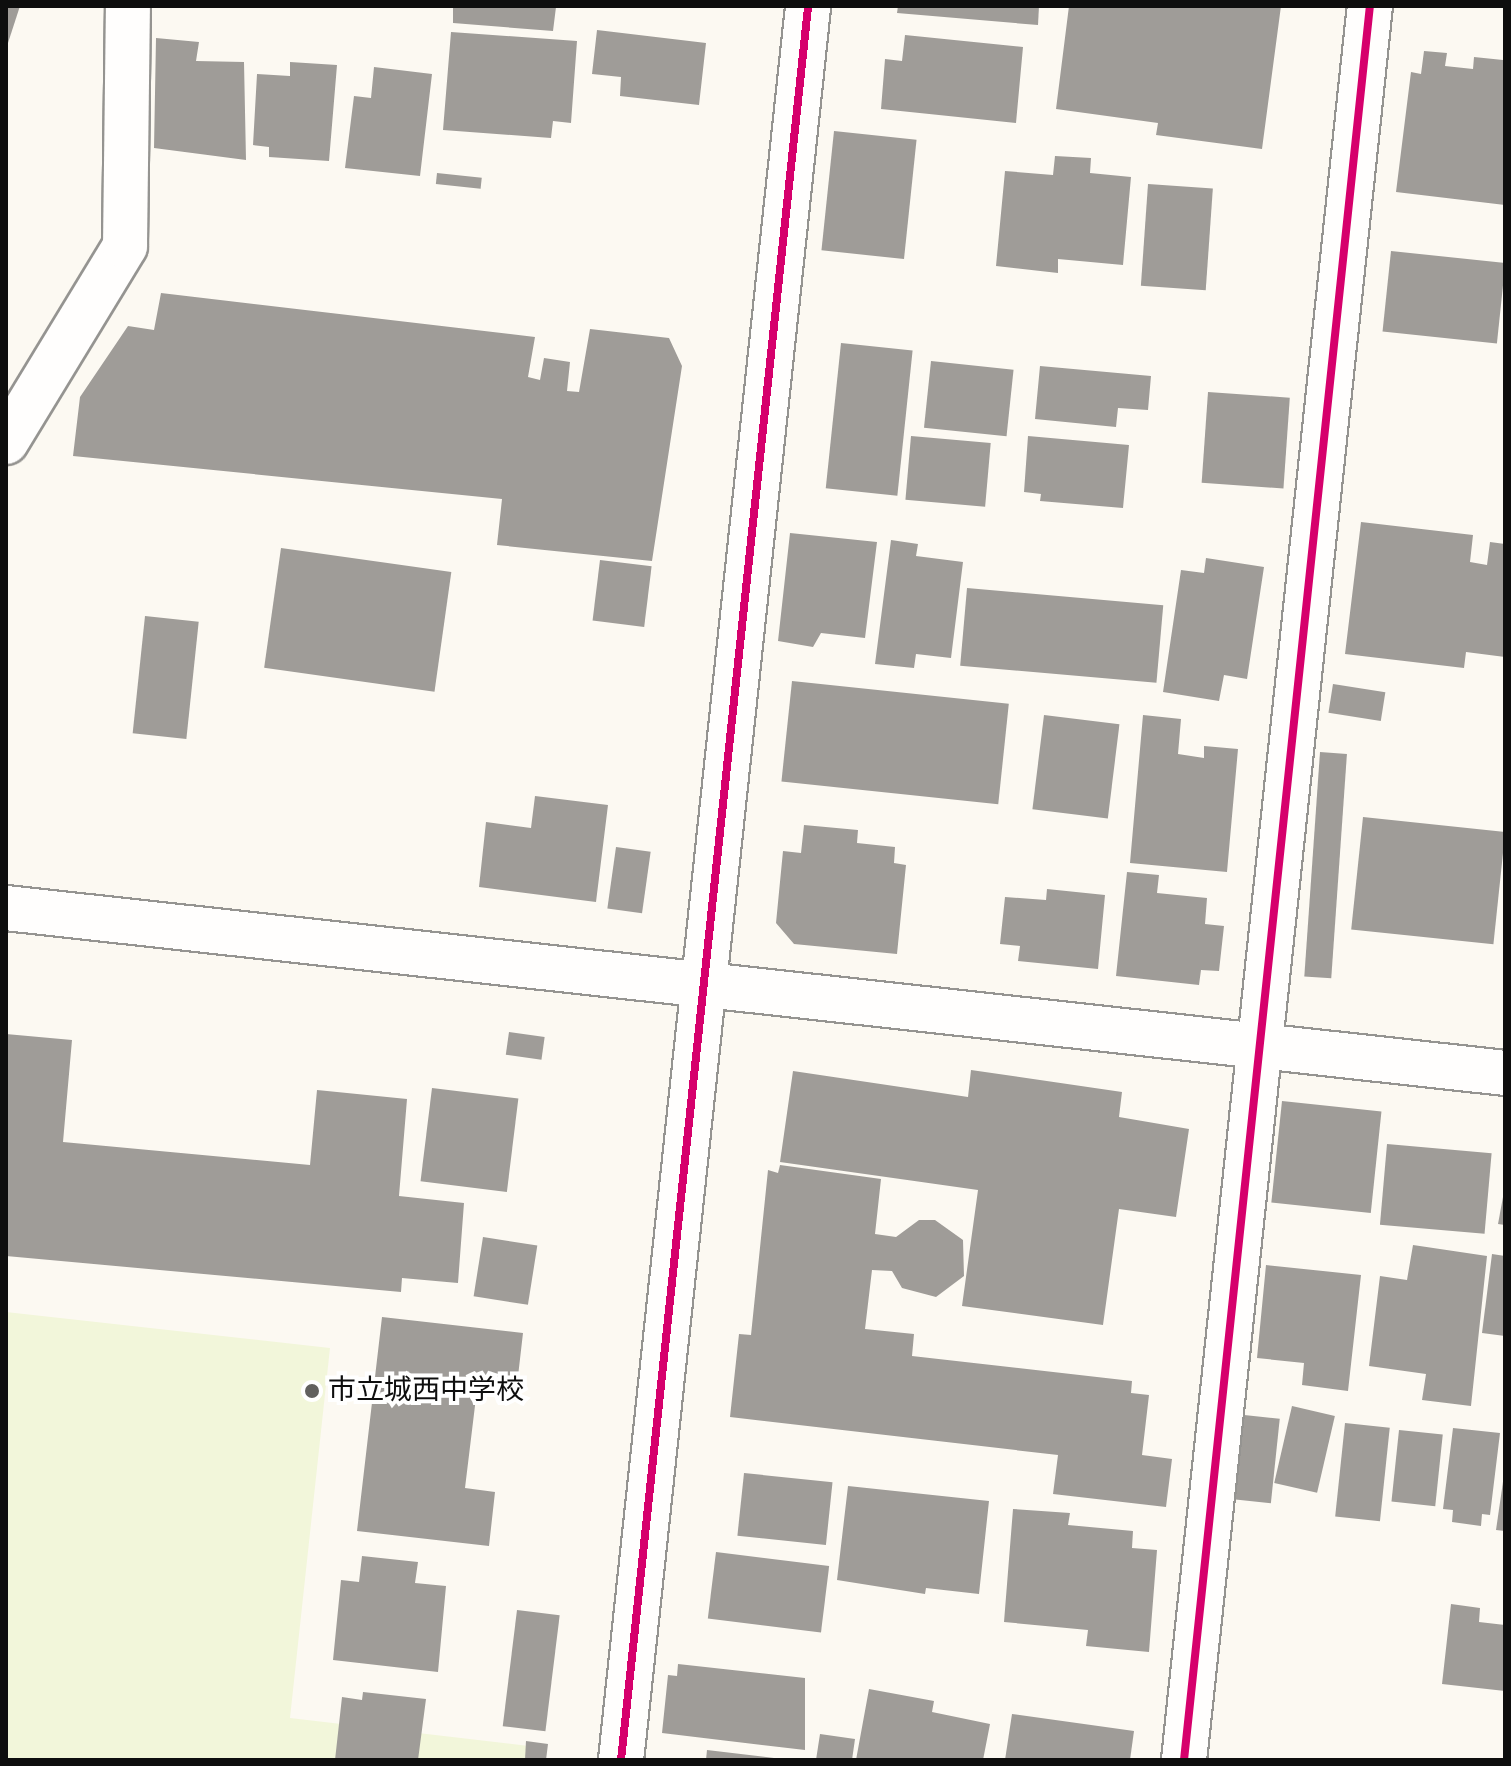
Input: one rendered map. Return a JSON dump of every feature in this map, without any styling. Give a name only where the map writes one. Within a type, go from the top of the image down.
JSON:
[{"type":"street","points":[[6,442],[125,246],[128,6]]},
{"type":"street","points":[[621,1760],[808,6]]},
{"type":"street","points":[[1184,1760],[1370,6]]},
{"type":"street","points":[[6,908],[1505,1073]]},
{"type":"green space","points":[[6,1312],[330,1348],[290,1718],[529,1746],[527,1760],[6,1760]]},
{"type":"building","points":[[6,6],[20,6],[7,46],[6,46]]},
{"type":"building","points":[[453,6],[556,7],[553,31],[453,23]]},
{"type":"building","points":[[898,6],[1039,6],[1038,25],[897,13]]},
{"type":"building","points":[[1069,6],[1281,6],[1262,149],[1156,135],[1158,123],[1056,109]]},
{"type":"building","points":[[597,30],[706,43],[699,105],[620,96],[621,77],[592,74]]},
{"type":"building","points":[[451,32],[577,41],[571,123],[553,121],[551,138],[443,130]]},
{"type":"building","points":[[905,35],[1023,47],[1016,123],[881,109],[885,59],[902,61]]},
{"type":"building","points":[[156,38],[199,42],[196,61],[244,62],[246,160],[154,148]]},
{"type":"building","points":[[1424,51],[1447,53],[1445,66],[1473,69],[1474,57],[1503,60],[1505,205],[1396,192],[1411,72],[1421,74]]},
{"type":"building","points":[[290,62],[337,65],[329,161],[269,157],[269,147],[253,145],[257,74],[290,76]]},
{"type":"building","points":[[374,67],[432,74],[420,176],[345,168],[354,96],[371,98]]},
{"type":"building","points":[[834,131],[917,140],[904,259],[821,250]]},
{"type":"building","points":[[1055,156],[1091,158],[1090,173],[1131,177],[1123,265],[1058,259],[1058,273],[996,266],[1005,171],[1053,175]]},
{"type":"building","points":[[437,173],[482,178],[481,189],[436,184]]},
{"type":"building","points":[[1148,184],[1213,189],[1206,290],[1141,286]]},
{"type":"building","points":[[1391,251],[1505,263],[1497,344],[1383,332]]},
{"type":"building","points":[[161,293],[535,337],[528,377],[540,380],[544,358],[570,362],[567,391],[579,392],[590,329],[669,338],[682,366],[652,561],[497,545],[502,499],[73,456],[80,397],[128,326],[154,330]]},
{"type":"building","points":[[841,343],[913,351],[897,496],[826,488]]},
{"type":"building","points":[[931,361],[1014,370],[1007,436],[924,428]]},
{"type":"building","points":[[1040,366],[1151,376],[1148,410],[1118,408],[1116,427],[1035,419]]},
{"type":"building","points":[[1208,392],[1290,398],[1283,488],[1202,483]]},
{"type":"building","points":[[911,436],[991,443],[985,507],[905,500]]},
{"type":"building","points":[[1028,436],[1129,445],[1123,508],[1040,501],[1041,494],[1024,492]]},
{"type":"building","points":[[1361,522],[1473,535],[1470,562],[1487,565],[1490,542],[1505,544],[1505,657],[1466,652],[1464,668],[1345,654]]},
{"type":"building","points":[[790,533],[877,542],[865,638],[821,633],[813,647],[778,641]]},
{"type":"building","points":[[891,540],[918,544],[916,556],[963,562],[951,658],[916,654],[914,668],[875,664]]},
{"type":"building","points":[[281,548],[451,572],[434,692],[264,668]]},
{"type":"building","points":[[1206,558],[1264,567],[1247,679],[1224,675],[1219,701],[1163,692],[1181,570],[1204,573]]},
{"type":"building","points":[[600,560],[652,566],[644,627],[593,621]]},
{"type":"building","points":[[967,588],[1163,605],[1156,683],[960,666]]},
{"type":"building","points":[[145,616],[199,622],[186,739],[133,733]]},
{"type":"building","points":[[792,681],[1009,704],[998,804],[781,781]]},
{"type":"building","points":[[1333,684],[1385,692],[1381,721],[1328,713]]},
{"type":"building","points":[[1044,715],[1119,724],[1108,819],[1032,809]]},
{"type":"building","points":[[1143,715],[1181,719],[1178,754],[1204,758],[1204,746],[1238,749],[1227,872],[1130,863]]},
{"type":"building","points":[[1320,752],[1347,754],[1331,978],[1304,976]]},
{"type":"building","points":[[535,796],[608,805],[596,902],[479,887],[486,822],[531,828]]},
{"type":"building","points":[[1363,817],[1505,832],[1493,944],[1351,929]]},
{"type":"building","points":[[804,825],[858,830],[857,843],[895,847],[894,863],[906,865],[897,954],[794,944],[776,923],[783,851],[801,853]]},
{"type":"building","points":[[616,847],[651,852],[642,913],[607,908]]},
{"type":"building","points":[[1127,872],[1159,875],[1157,893],[1207,898],[1205,924],[1224,926],[1219,971],[1201,970],[1199,985],[1116,976]]},
{"type":"building","points":[[1047,889],[1105,895],[1098,969],[1018,961],[1020,946],[1000,944],[1005,897],[1046,900]]},
{"type":"building","points":[[509,1032],[545,1037],[541,1060],[506,1055]]},
{"type":"building","points":[[6,1034],[72,1040],[63,1142],[310,1165],[317,1090],[407,1099],[399,1196],[464,1203],[458,1283],[402,1278],[401,1292],[6,1256]]},
{"type":"building","points":[[971,1070],[1122,1092],[1119,1117],[1189,1129],[1176,1217],[1119,1209],[1103,1325],[962,1306],[978,1190],[780,1162],[793,1071],[968,1097]]},
{"type":"building","points":[[432,1088],[518,1099],[507,1192],[421,1181]]},
{"type":"building","points":[[1282,1101],[1381,1111],[1371,1213],[1271,1202]]},
{"type":"building","points":[[1387,1144],[1492,1153],[1485,1234],[1380,1225]]},
{"type":"building","points":[[780,1165],[881,1179],[875,1234],[896,1237],[919,1220],[935,1220],[963,1240],[964,1276],[936,1297],[902,1288],[892,1271],[872,1270],[865,1329],[914,1334],[912,1356],[1132,1381],[1131,1393],[1149,1395],[1142,1455],[1172,1459],[1166,1507],[1053,1494],[1058,1455],[730,1417],[739,1334],[751,1335],[768,1170],[778,1173]]},
{"type":"building","points":[[1505,1186],[1505,1225],[1498,1224]]},
{"type":"building","points":[[483,1237],[537,1246],[528,1305],[474,1296]]},
{"type":"building","points":[[1413,1245],[1487,1256],[1471,1406],[1422,1400],[1426,1374],[1369,1366],[1380,1276],[1407,1280]]},
{"type":"building","points":[[1492,1254],[1505,1256],[1505,1336],[1482,1333]]},
{"type":"building","points":[[1266,1265],[1361,1275],[1348,1391],[1302,1385],[1304,1363],[1257,1358]]},
{"type":"building","points":[[382,1317],[523,1333],[517,1385],[478,1381],[465,1488],[495,1492],[489,1546],[357,1531]]},
{"type":"building","points":[[1292,1406],[1335,1416],[1317,1493],[1274,1483]]},
{"type":"building","points":[[1235,1414],[1280,1419],[1271,1503],[1226,1499]]},
{"type":"building","points":[[1345,1423],[1390,1428],[1380,1521],[1335,1516]]},
{"type":"building","points":[[1453,1428],[1500,1433],[1490,1515],[1482,1514],[1481,1526],[1452,1522],[1453,1510],[1443,1509]]},
{"type":"building","points":[[1399,1430],[1443,1435],[1435,1506],[1391,1502]]},
{"type":"building","points":[[1505,1468],[1505,1531],[1496,1530]]},
{"type":"building","points":[[744,1473],[833,1482],[826,1545],[737,1536]]},
{"type":"building","points":[[848,1486],[989,1501],[979,1594],[926,1588],[925,1594],[837,1580]]},
{"type":"building","points":[[1013,1509],[1070,1513],[1068,1525],[1133,1531],[1132,1548],[1157,1550],[1149,1652],[1086,1646],[1088,1630],[1004,1622]]},
{"type":"building","points":[[716,1552],[829,1566],[821,1632],[708,1619]]},
{"type":"building","points":[[362,1556],[418,1562],[415,1583],[446,1586],[438,1672],[333,1660],[341,1580],[359,1582]]},
{"type":"building","points":[[1451,1604],[1480,1608],[1479,1622],[1505,1625],[1505,1691],[1442,1684]]},
{"type":"building","points":[[517,1610],[560,1615],[545,1731],[503,1726]]},
{"type":"building","points":[[678,1664],[805,1678],[805,1750],[662,1733],[668,1675],[677,1676]]},
{"type":"building","points":[[869,1689],[934,1701],[932,1712],[990,1724],[983,1760],[856,1760]]},
{"type":"building","points":[[363,1692],[426,1699],[418,1760],[335,1760],[342,1697],[362,1700]]},
{"type":"building","points":[[1012,1714],[1134,1731],[1130,1760],[1005,1760]]},
{"type":"building","points":[[820,1734],[855,1739],[852,1760],[816,1760]]},
{"type":"building","points":[[526,1741],[548,1744],[546,1760],[525,1760]]},
{"type":"building","points":[[707,1750],[774,1758],[774,1760],[706,1760]]},
{"type":"cycle path","points":[[621,1760],[808,6]]},
{"type":"cycle path","points":[[1184,1760],[1370,6]]},
{"type":"place","name":"市立城西中学校","points":[[312,1391]]}]
